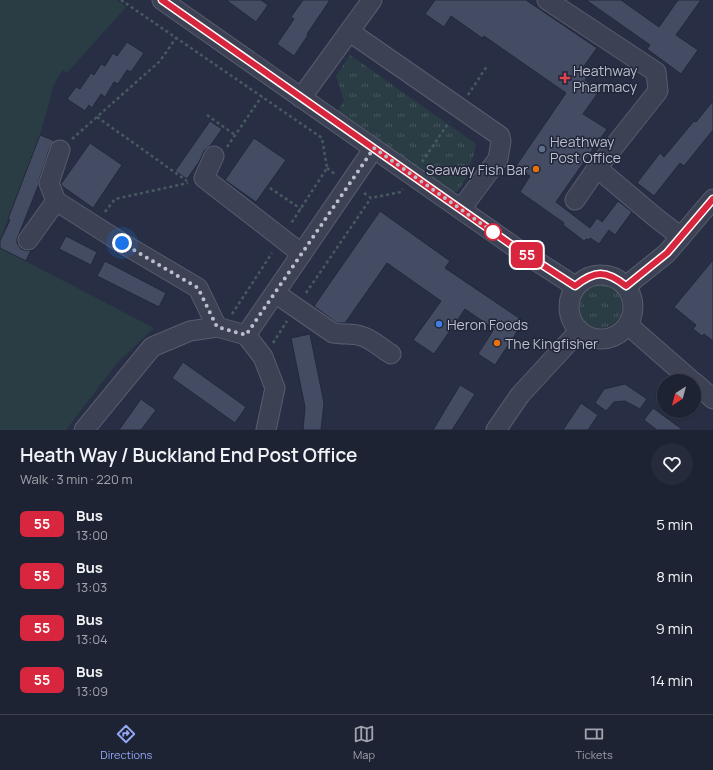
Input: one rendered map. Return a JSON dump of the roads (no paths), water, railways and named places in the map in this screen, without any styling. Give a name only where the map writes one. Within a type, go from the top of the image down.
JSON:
[{"type":"street","points":[[162,0],[461,209],[575,286]]},
{"type":"street","points":[[301,98],[372,0]]},
{"type":"street","points":[[547,0],[656,72],[658,91],[597,168],[575,200]]},
{"type":"street","points":[[350,32],[500,136],[501,141],[498,159],[461,209]]},
{"type":"street","points":[[246,335],[374,148]]},
{"type":"street","points":[[60,150],[49,183],[56,201],[198,288],[217,327]]},
{"type":"street","points":[[214,156],[204,178],[302,254]]},
{"type":"street","points":[[597,168],[681,237]]},
{"type":"street","points":[[626,286],[667,253],[713,198]]},
{"type":"street","points":[[28,240],[56,201]]},
{"type":"street","points":[[600,274],[614,277],[626,286],[631,295],[633,305],[632,315],[628,325],[618,334],[605,339],[592,338],[580,332],[572,322],[568,310],[569,297],[575,286],[586,277],[600,274]]},
{"type":"street","points":[[275,293],[333,332],[341,335],[356,334],[363,336],[391,354]]},
{"type":"street","points":[[628,325],[684,374]]},
{"type":"street","points":[[84,430],[152,346],[190,331],[217,327],[246,335],[263,358],[275,388],[266,430]]},
{"type":"street","points":[[496,430],[520,395],[580,332]]},
{"type":"street","points":[[701,389],[713,399]]},
{"type":"place","name":"Heathway Pharmacy","points":[[565,78]]},
{"type":"place","name":"Heathway Post Office","points":[[542,149]]},
{"type":"place","name":"Seaway Fish Bar","points":[[536,169]]},
{"type":"place","name":"Heron Foods","points":[[439,324]]},
{"type":"place","name":"The Kingfisher","points":[[497,343]]}]
